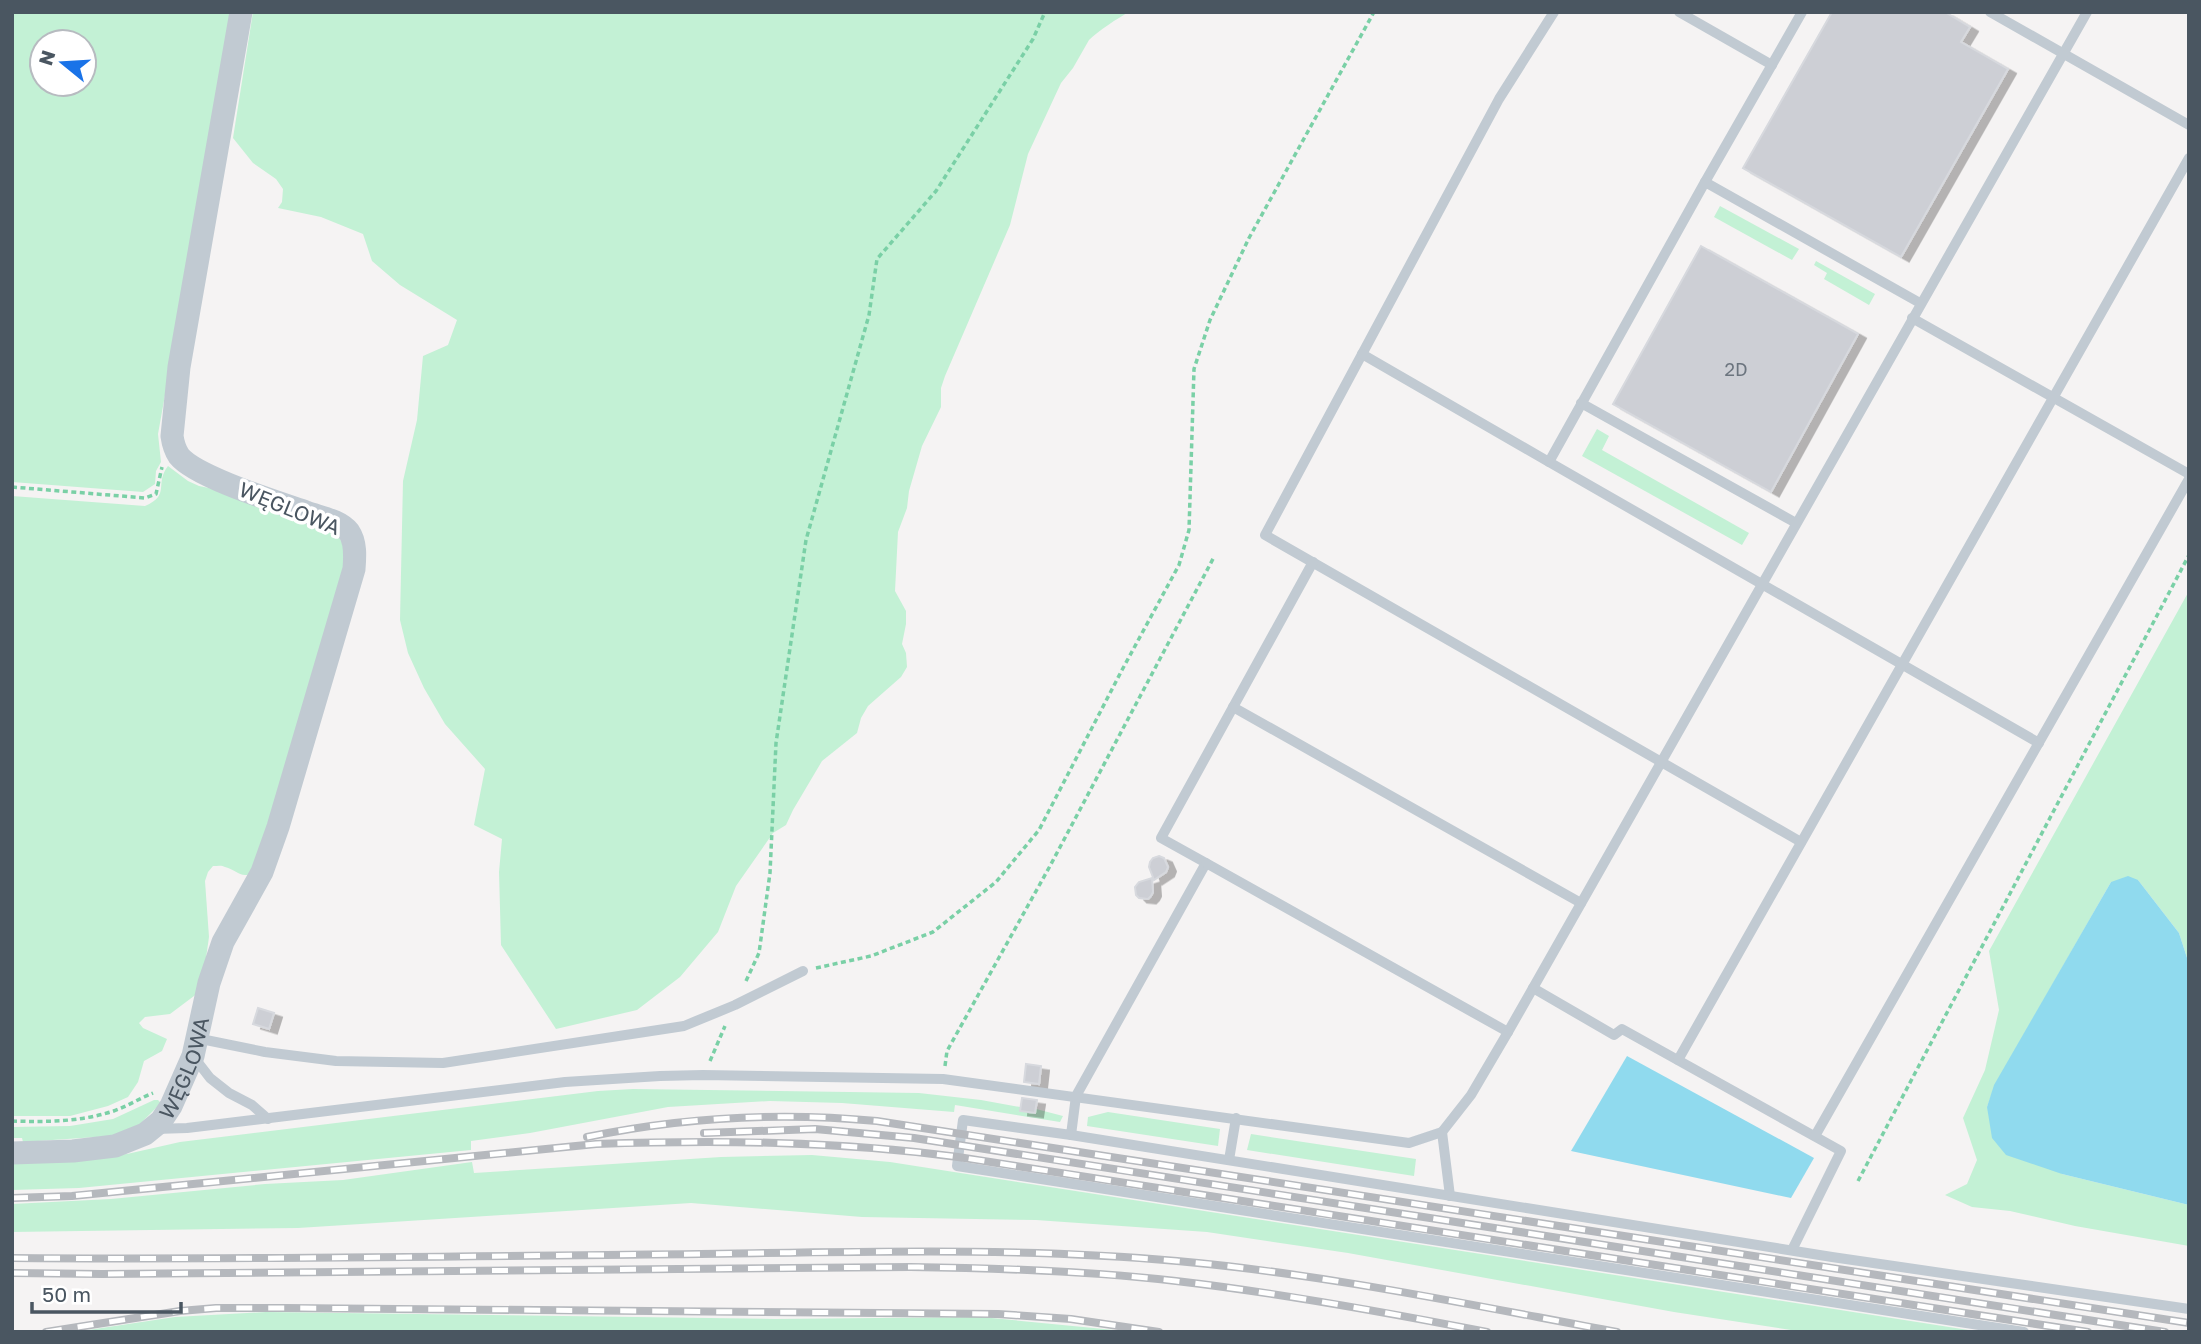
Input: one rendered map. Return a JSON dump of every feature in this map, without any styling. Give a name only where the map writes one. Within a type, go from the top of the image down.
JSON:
[{"type":"street","points":[[177,453],[172,436],[179,367],[241,12]]},
{"type":"street","name":"WĘGLOWA","points":[[153,1129],[171,1106],[181,1083],[195,1047],[209,982],[223,942],[262,872],[278,827],[349,589],[355,554],[347,529],[332,521],[215,479],[196,470],[177,453]]},
{"type":"street","points":[[12,1153],[73,1151],[115,1146],[145,1135],[153,1129]]},
{"type":"lane","points":[[1554,12],[1499,99],[1265,535],[1801,842]]},
{"type":"lane","points":[[1679,12],[1772,65]]},
{"type":"lane","points":[[1549,461],[1802,12]]},
{"type":"lane","points":[[1990,12],[2189,125]]},
{"type":"lane","points":[[153,1129],[268,1119],[565,1082],[703,1075],[943,1079],[1409,1143],[1442,1132],[1471,1095],[1508,1032],[1920,303],[2088,12]]},
{"type":"lane","points":[[1678,1060],[2189,158]]},
{"type":"lane","points":[[1705,182],[1920,303]]},
{"type":"lane","points":[[1912,318],[2189,474]]},
{"type":"lane","points":[[1362,354],[2039,743]]},
{"type":"lane","points":[[1581,404],[1796,523]]},
{"type":"lane","points":[[1815,1136],[2189,479]]},
{"type":"lane","points":[[1313,562],[1161,838],[1508,1032]]},
{"type":"lane","points":[[1233,707],[1581,903]]},
{"type":"lane","points":[[1071,1135],[1076,1096],[1206,863]]},
{"type":"lane","points":[[268,1119],[252,1105],[229,1093],[210,1078],[195,1047],[335,1061],[443,1063],[684,1026],[735,1005],[803,971]]},
{"type":"lane","points":[[1532,988],[1614,1035],[1622,1029],[1841,1152],[1792,1250]]},
{"type":"lane","points":[[1229,1160],[1236,1118]]},
{"type":"lane","points":[[2024,1332],[957,1166],[963,1120],[1792,1250],[2189,1309]]},
{"type":"lane","points":[[1442,1132],[1450,1196]]},
{"type":"path","points":[[703,1075],[759,953],[770,873],[776,743],[806,540],[869,315],[877,259],[936,191],[1033,39],[1045,12]]},
{"type":"path","points":[[803,971],[871,956],[933,932],[996,882],[1040,831],[1179,565],[1189,530],[1194,369],[1210,320],[1249,238],[1374,12]]},
{"type":"path","points":[[12,487],[145,498],[156,494],[161,470],[177,453]]},
{"type":"path","points":[[1858,1181],[2189,555]]},
{"type":"path","points":[[943,1079],[947,1051],[1050,866],[1214,557]]},
{"type":"path","points":[[12,1121],[69,1121],[110,1113],[181,1083]]},
{"type":"green space","points":[[12,12],[234,12],[158,434],[161,462],[156,471],[155,484],[143,492],[12,482]]},
{"type":"green space","points":[[253,12],[1129,12],[1089,40],[1061,83],[1028,154],[1010,225],[945,376],[941,388],[941,407],[922,446],[907,508],[898,532],[895,591],[906,611],[902,644],[907,667],[901,677],[868,706],[857,733],[822,761],[786,825],[773,833],[736,886],[718,932],[680,977],[637,1010],[556,1029],[501,945],[499,872],[502,839],[474,825],[485,769],[445,724],[424,688],[408,653],[400,620],[403,481],[417,420],[423,356],[448,345],[457,320],[400,285],[372,261],[363,234],[321,217],[278,208],[282,202],[283,189],[276,179],[253,163],[233,138]]},
{"type":"green space","points":[[1720,206],[1799,249],[1792,260],[1714,217]]},
{"type":"green space","points":[[1816,261],[1875,294],[1869,305],[1824,279],[1827,273],[1814,265]]},
{"type":"green space","points":[[1597,429],[1609,436],[1602,450],[1749,533],[1742,545],[1582,456]]},
{"type":"green space","points":[[168,466],[199,486],[330,529],[343,544],[346,564],[253,873],[242,875],[222,866],[213,866],[208,872],[205,881],[209,937],[198,993],[170,1014],[145,1017],[139,1023],[143,1028],[167,1039],[162,1051],[144,1061],[138,1082],[128,1097],[108,1106],[70,1116],[12,1116],[12,496],[145,506],[158,498],[162,478]]},
{"type":"green space","points":[[2189,591],[2189,964],[2179,933],[2138,880],[2111,882],[1995,1085],[1987,1107],[2062,1174],[2189,1205],[2189,1246],[2075,1226],[2010,1211],[1972,1207],[1945,1195],[1967,1184],[1977,1160],[1963,1118],[1985,1070],[1999,1010],[1989,951]]},
{"type":"green space","points":[[633,1089],[919,1093],[981,1100],[1020,1107],[1020,1111],[1035,1113],[1036,1109],[1063,1116],[1060,1122],[955,1105],[954,1112],[842,1103],[770,1101],[668,1107],[530,1133],[471,1141],[471,1150],[79,1188],[12,1190],[12,1164],[127,1154],[180,1142]]},
{"type":"green space","points":[[154,1100],[161,1103],[138,1126],[111,1136],[23,1142],[22,1138],[12,1138],[12,1127],[70,1126],[113,1119]]},
{"type":"green space","points":[[1108,1112],[1220,1129],[1218,1146],[1087,1126],[1088,1117]]},
{"type":"green space","points":[[1251,1134],[1416,1159],[1414,1176],[1247,1150]]},
{"type":"green space","points":[[812,1155],[890,1162],[1981,1332],[1804,1332],[1674,1312],[1348,1253],[1207,1232],[1036,1220],[862,1217],[691,1203],[298,1228],[12,1232],[12,1204],[111,1199],[265,1184],[343,1180],[472,1162],[474,1173],[721,1157]]},
{"type":"green space","points":[[266,1312],[775,1319],[981,1317],[1114,1330],[75,1332],[175,1317]]},
{"type":"water","points":[[2128,876],[2138,880],[2179,933],[2189,964],[2189,1205],[2062,1174],[2006,1155],[1992,1138],[1987,1107],[1994,1085],[2111,882]]},
{"type":"water","points":[[1627,1056],[1814,1158],[1791,1198],[1571,1151]]},
{"type":"building","points":[[1832,12],[1945,12],[1970,27],[1961,42],[2008,69],[1901,257],[1743,168]]},
{"type":"building","points":[[1701,246],[1858,334],[1771,492],[1613,404]]},
{"type":"building","points":[[1159,856],[1164,858],[1168,867],[1166,872],[1154,880],[1150,862]]},
{"type":"building","points":[[1152,878],[1151,896],[1148,899],[1139,898],[1135,887],[1139,882]]},
{"type":"building","points":[[258,1008],[274,1013],[269,1029],[253,1024]]},
{"type":"building","points":[[1026,1064],[1041,1066],[1039,1084],[1024,1082]]},
{"type":"building","points":[[1022,1098],[1037,1100],[1035,1113],[1020,1111]]},
{"type":"railway","points":[[587,1137],[659,1125],[731,1118],[804,1117],[877,1121],[2189,1323]]},
{"type":"railway","points":[[704,1133],[815,1129],[914,1138],[2165,1332]]},
{"type":"railway","points":[[12,1198],[72,1196],[596,1144],[732,1142],[822,1145],[958,1157],[2088,1332]]},
{"type":"railway","points":[[12,1258],[879,1252],[1058,1254],[1177,1261],[1288,1274],[1398,1291],[1617,1332]]},
{"type":"railway","points":[[12,1273],[910,1267],[1010,1269],[1110,1275],[1215,1286],[1332,1303],[1487,1332]]},
{"type":"railway","points":[[46,1332],[216,1308],[998,1314],[1071,1319],[1159,1332]]}]
